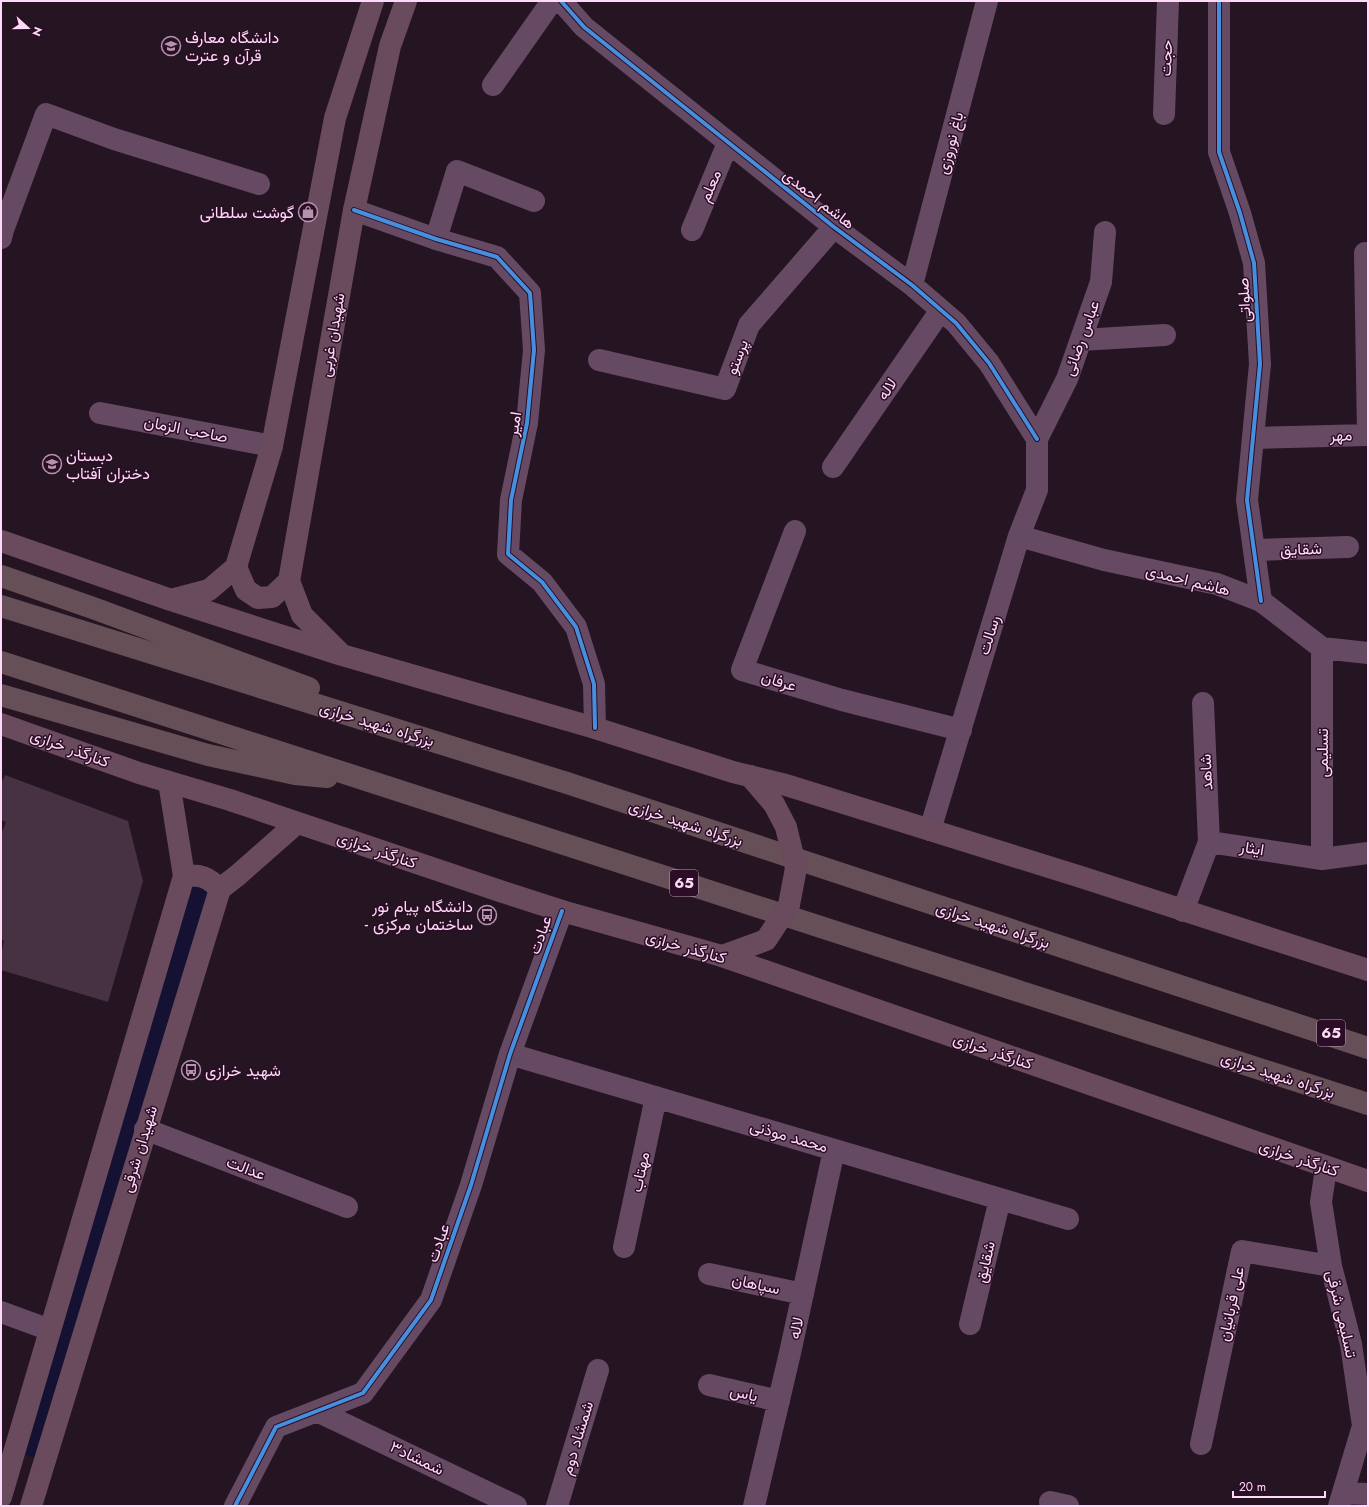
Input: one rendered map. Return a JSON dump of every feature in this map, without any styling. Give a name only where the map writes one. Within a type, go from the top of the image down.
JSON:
[{"type":"highway","points":[[1,576],[93,608],[567,783]]},
{"type":"highway","name":"بزرگراه شهید خرازی","points":[[1,606],[567,783],[1368,1048]]},
{"type":"highway","name":"بزرگراه شهید خرازی","points":[[1,662],[1368,1104]]},
{"type":"highway","points":[[1,695],[208,755],[295,774],[366,781]]},
{"type":"highway","name":"65","points":[[1293,1024],[1368,1042]]},
{"type":"main road","points":[[171,600],[209,590],[236,567],[272,446],[335,118],[373,1]]},
{"type":"main road","name":"شهیدان غربی","points":[[342,655],[302,615],[290,581],[354,210],[390,46],[406,1]]},
{"type":"main road","points":[[1,541],[171,600],[342,655],[595,728],[750,776],[786,785],[1368,970]]},
{"type":"main road","points":[[236,567],[246,590],[258,598],[272,597],[290,581]]},
{"type":"main road","name":"کنارگذر خرازی","points":[[1,724],[139,773],[230,800],[401,859],[562,911],[722,956],[1368,1182]]},
{"type":"main road","points":[[722,956],[766,940],[789,905],[796,868],[786,827],[774,804],[750,776]]},
{"type":"main road","points":[[1,1497],[184,876],[170,782]]},
{"type":"main road","points":[[184,876],[194,875],[204,877],[213,882],[220,889],[297,823]]},
{"type":"main road","name":"شهیدان شرقی","points":[[31,1506],[145,1129],[220,889]]},
{"type":"street","points":[[493,85],[552,1]]},
{"type":"street","name":"هاشم احمدی","points":[[560,1],[584,27],[728,143],[941,310],[956,324],[989,363],[1037,440]]},
{"type":"street","name":"باغ نوروزی","points":[[912,286],[987,1]]},
{"type":"street","name":"حجت","points":[[1164,114],[1168,1]]},
{"type":"street","name":"صلواتی","points":[[1219,1],[1219,152],[1240,213],[1254,263],[1260,364],[1247,500],[1261,601]]},
{"type":"street","points":[[1,238],[46,114],[114,139],[259,184]]},
{"type":"street","name":"معلم","points":[[692,230],[728,143]]},
{"type":"street","points":[[436,239],[458,171],[534,201]]},
{"type":"street","name":"امیر","points":[[354,210],[436,239],[497,257],[530,293],[534,350],[527,423],[511,500],[508,554],[542,582],[576,627],[594,684],[595,728]]},
{"type":"street","name":"پرستو","points":[[599,360],[725,389],[749,325],[834,227]]},
{"type":"street","name":"عباس رضائی","points":[[1037,440],[1067,379],[1101,282],[1105,232]]},
{"type":"street","name":"مهر","points":[[1252,438],[1368,434],[1365,253]]},
{"type":"street","name":"لاله","points":[[833,467],[941,310]]},
{"type":"street","points":[[1081,340],[1164,335]]},
{"type":"street","name":"صاحب الزمان","points":[[100,413],[272,446]]},
{"type":"street","name":"رسالت","points":[[930,830],[1019,536],[1037,490],[1037,440]]},
{"type":"street","name":"عرفان","points":[[795,531],[742,670],[842,700],[961,730]]},
{"type":"street","name":"هاشم احمدی","points":[[1019,536],[1104,560],[1217,584],[1261,601],[1322,648]]},
{"type":"street","name":"شقایق","points":[[1254,550],[1348,547]]},
{"type":"street","points":[[1322,648],[1368,653]]},
{"type":"street","name":"تسلیمی","points":[[1322,648],[1322,859]]},
{"type":"street","name":"شاهد","points":[[1203,703],[1209,842]]},
{"type":"street","points":[[1183,911],[1209,842]]},
{"type":"street","name":"ایثار","points":[[1209,842],[1322,859],[1368,853]]},
{"type":"street","name":"عبادت","points":[[235,1506],[276,1427],[363,1393],[431,1300],[471,1185],[510,1054],[562,911]]},
{"type":"street","name":"محمد موذنی","points":[[510,1054],[1068,1219]]},
{"type":"street","name":"مهتاب","points":[[624,1247],[656,1097]]},
{"type":"street","name":"عدالت","points":[[145,1129],[347,1206]]},
{"type":"street","name":"لاله","points":[[754,1506],[779,1401],[834,1150]]},
{"type":"street","name":"تسلیمی شرقی","points":[[1326,1168],[1321,1202],[1331,1266],[1350,1344],[1363,1426],[1341,1500]]},
{"type":"street","name":"شقایق","points":[[970,1324],[1000,1199]]},
{"type":"street","name":"علی قربانیان","points":[[1201,1444],[1242,1251],[1331,1266]]},
{"type":"street","name":"سپاهان","points":[[709,1274],[803,1294]]},
{"type":"street","points":[[1,1312],[50,1330]]},
{"type":"street","name":"شمشاد دوم","points":[[557,1506],[598,1370]]},
{"type":"street","name":"یاس","points":[[709,1385],[779,1401]]},
{"type":"street","name":"شمشاد۳","points":[[317,1411],[516,1506]]},
{"type":"street","points":[[1341,1500],[1368,1494]]},
{"type":"shaded area","points":[[189,882],[209,889],[38,1458],[21,1453]]},
{"type":"building","points":[[5,775],[128,821],[143,881],[108,1002],[1,970],[1,955],[4,941],[1,938],[1,834],[6,822],[1,820],[1,784]]},
{"type":"cycle path","points":[[561,1],[584,27],[834,227],[912,285],[956,323],[989,363],[1037,439]]},
{"type":"cycle path","points":[[1219,1],[1219,152],[1240,213],[1254,263],[1260,364],[1247,500],[1261,601]]},
{"type":"cycle path","points":[[354,210],[436,239],[497,257],[530,293],[534,350],[527,423],[511,500],[508,554],[542,582],[576,627],[594,684],[595,728]]},
{"type":"cycle path","points":[[235,1506],[276,1427],[363,1393],[431,1300],[471,1185],[510,1054],[562,911]]},
{"type":"place","name":"دانشگاه معارف قرآن و عترت","points":[[171,46]]},
{"type":"place","name":"گوشت سلطانی","points":[[308,212]]},
{"type":"place","name":"دبستان دختران آفتاب","points":[[52,464]]},
{"type":"place","name":"دانشگاه پیام نور - ساختمان مرکزی","points":[[487,915]]},
{"type":"place","name":"شهید خرازی","points":[[191,1070]]}]
